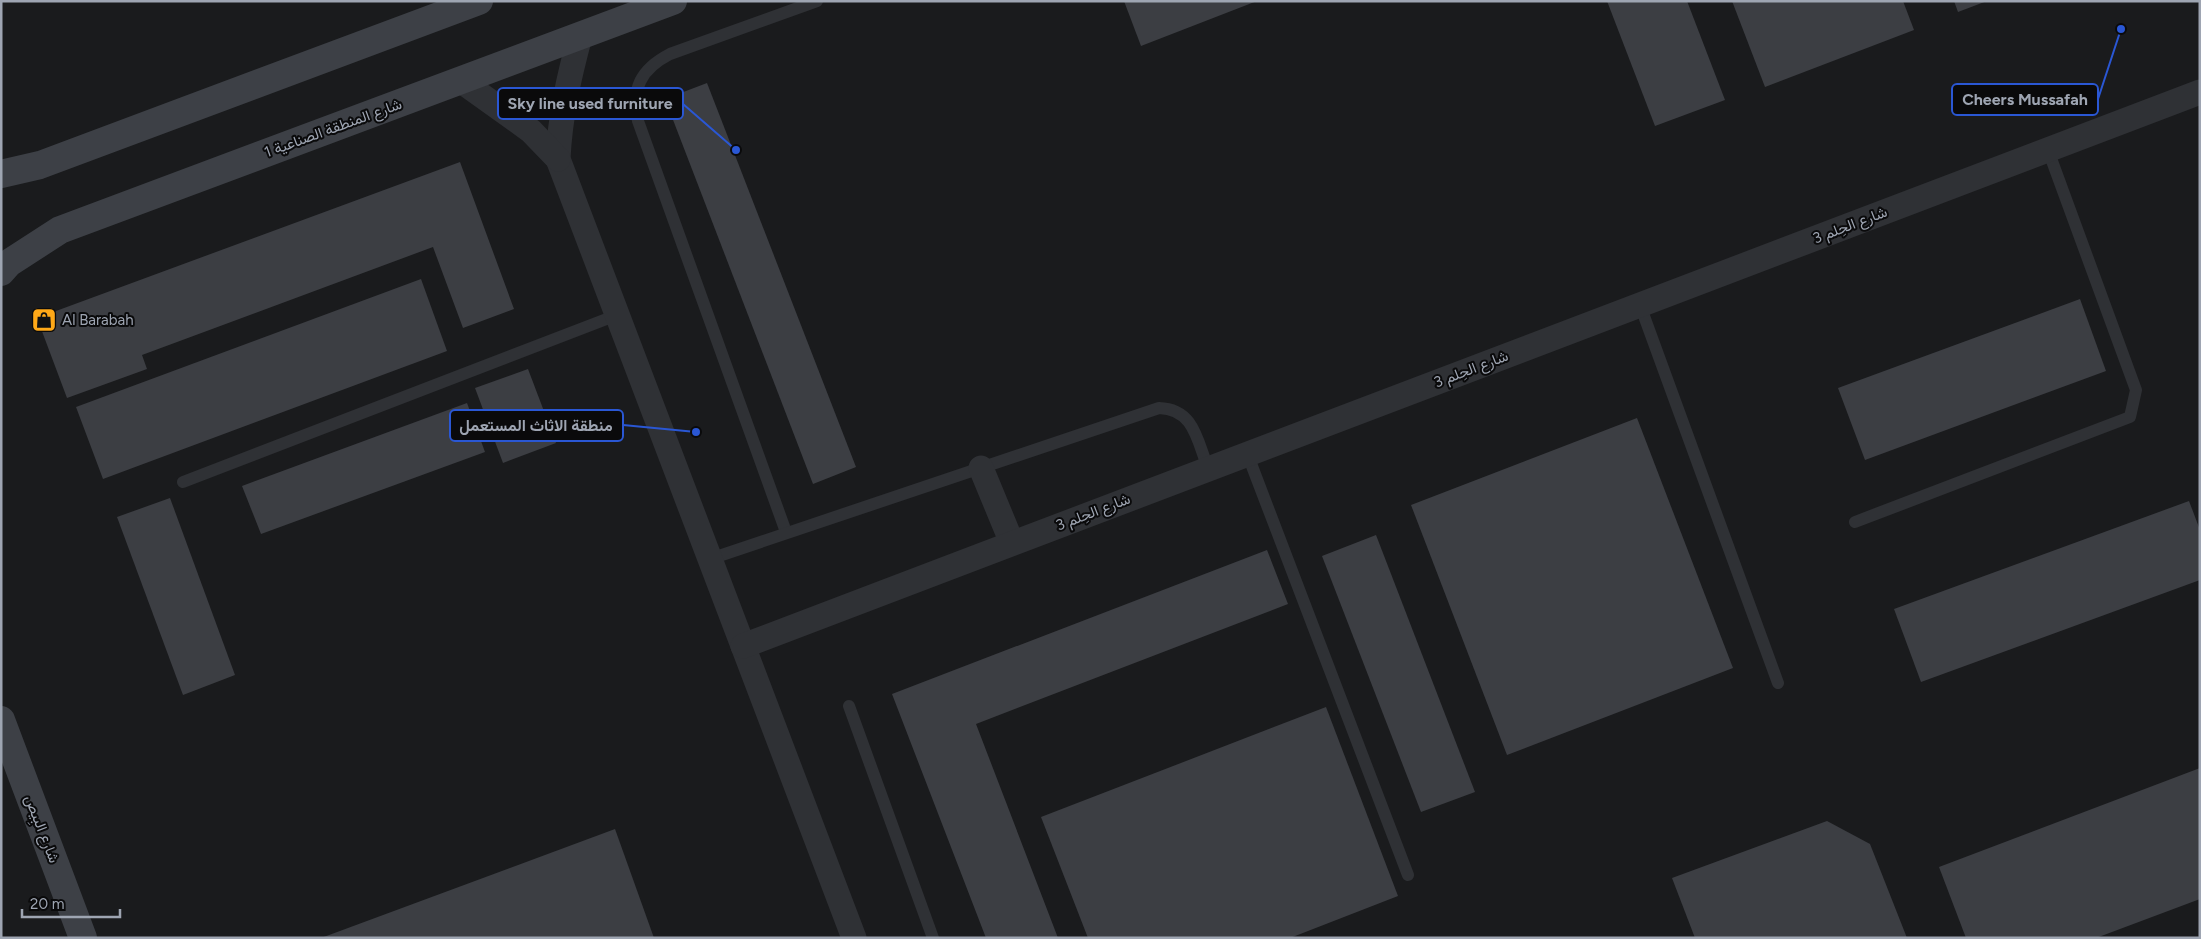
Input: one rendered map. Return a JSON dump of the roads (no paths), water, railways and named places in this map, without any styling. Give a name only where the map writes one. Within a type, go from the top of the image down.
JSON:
[{"type":"street","points":[[1,174],[40,165],[479,1]]},
{"type":"street","name":"شارع المنطقة الصناعية 1","points":[[1,272],[9,264],[60,230],[673,1]]},
{"type":"street","points":[[580,36],[567,83],[559,127],[558,159],[854,938]]},
{"type":"street","points":[[460,80],[531,132],[558,159]]},
{"type":"street","name":"شارع الحِلم 3","points":[[743,646],[2200,92]]},
{"type":"street","points":[[981,468],[1012,543]]},
{"type":"street","name":"شارع البِيص","points":[[1,720],[84,938]]},
{"type":"lane","points":[[786,532],[638,121],[635,108],[636,94],[640,81],[647,69],[664,57],[817,1]]},
{"type":"lane","points":[[1855,522],[2130,417],[2136,390],[2048,150]]},
{"type":"lane","points":[[1640,305],[1778,683]]},
{"type":"lane","points":[[183,482],[617,315]]},
{"type":"lane","points":[[710,559],[1159,408],[1171,408],[1182,414],[1191,423],[1208,468]]},
{"type":"lane","points":[[1247,453],[1408,875]]},
{"type":"lane","points":[[849,706],[933,938]]},
{"type":"place","name":"Cheers Mussafah","points":[[2121,29]]},
{"type":"place","name":"Sky line used furniture","points":[[736,150]]},
{"type":"place","name":"Al Barabah","points":[[44,320]]},
{"type":"place","name":"منطقة الاثاث المستعمل","points":[[696,432]]}]
